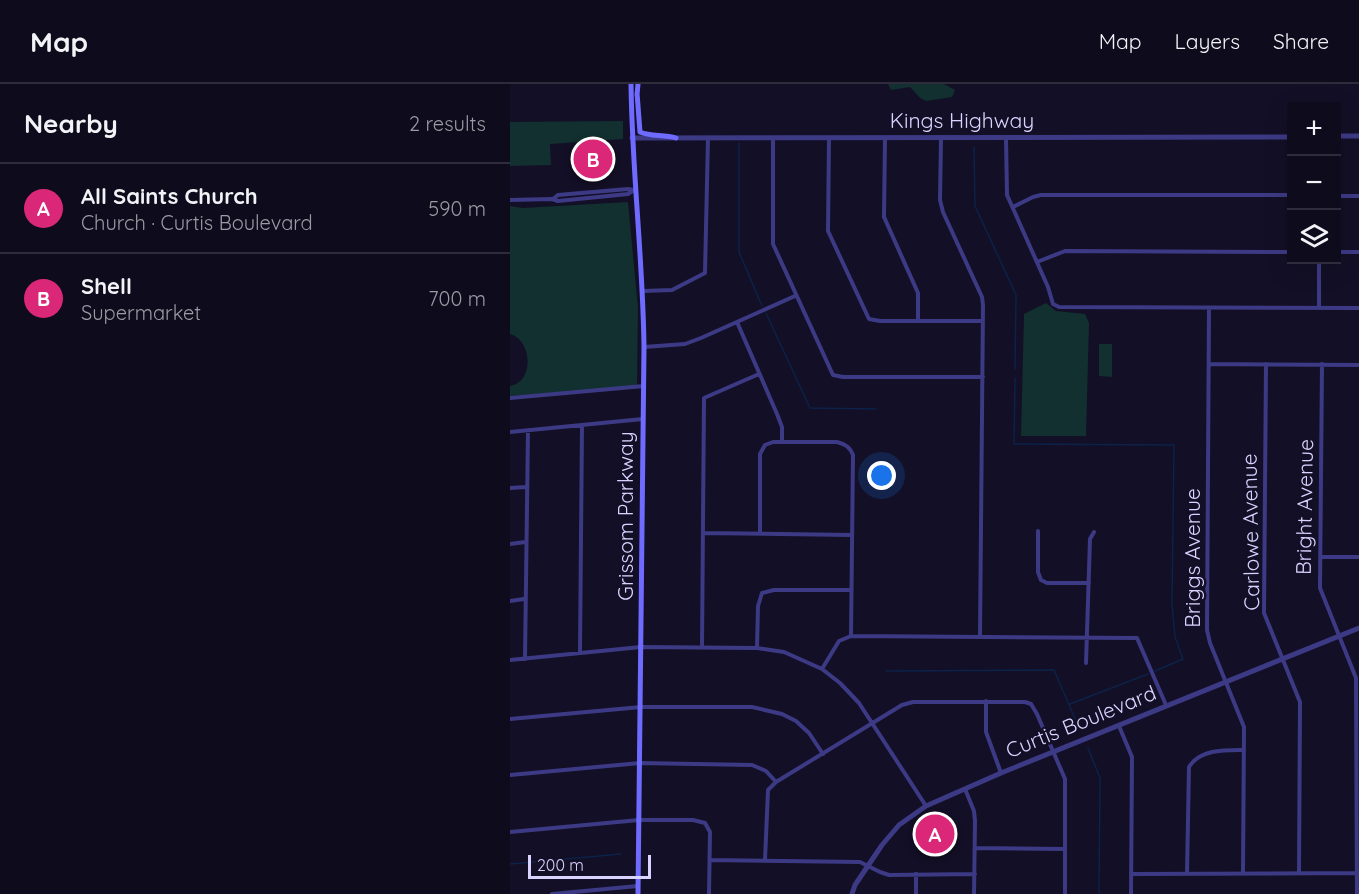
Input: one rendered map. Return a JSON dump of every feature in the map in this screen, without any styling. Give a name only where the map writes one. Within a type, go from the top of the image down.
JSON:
[{"type":"main road","name":"Grissom Parkway","points":[[631,84],[634,190],[643,291],[644,347],[638,894]]},
{"type":"main road","name":"Grissom Parkway","points":[[632,138],[638,84]]},
{"type":"main road","points":[[637,93],[640,132],[669,135],[676,138]]},
{"type":"street","name":"Kings Highway","points":[[632,138],[1287,136]]},
{"type":"street","points":[[1341,136],[1359,136]]},
{"type":"street","points":[[643,291],[672,290],[705,273],[708,137]]},
{"type":"street","points":[[773,137],[772,238],[795,296],[833,375],[983,378]]},
{"type":"street","points":[[829,138],[828,231],[869,319],[880,321],[983,321]]},
{"type":"street","points":[[885,138],[884,217],[918,293],[918,320]]},
{"type":"street","points":[[941,138],[940,200],[943,212],[982,297],[980,637]]},
{"type":"street","points":[[1006,138],[1006,189],[1048,287],[1053,304],[1059,307],[1359,308]]},
{"type":"street","points":[[510,200],[552,199],[558,195],[634,190]]},
{"type":"street","points":[[1013,207],[1041,195],[1287,195]]},
{"type":"street","points":[[1341,195],[1359,196]]},
{"type":"street","points":[[1037,262],[1065,251],[1287,252]]},
{"type":"street","points":[[1341,252],[1359,252]]},
{"type":"street","points":[[1318,264],[1319,308]]},
{"type":"street","points":[[644,347],[685,344],[795,296]]},
{"type":"street","name":"Briggs Avenue","points":[[1209,308],[1207,630],[1210,643],[1244,727],[1243,873]]},
{"type":"street","points":[[737,322],[779,421],[782,442]]},
{"type":"street","points":[[1209,364],[1359,364]]},
{"type":"street","name":"Carlowe Avenue","points":[[1266,364],[1263,605],[1264,613],[1300,702],[1299,873]]},
{"type":"street","name":"Bright Avenue","points":[[1322,364],[1320,588],[1356,678],[1357,894]]},
{"type":"street","points":[[702,648],[704,398],[759,374]]},
{"type":"street","points":[[510,398],[644,386]]},
{"type":"street","points":[[510,432],[643,419]]},
{"type":"street","points":[[580,653],[582,425]]},
{"type":"street","points":[[525,658],[528,430]]},
{"type":"street","points":[[760,533],[760,454],[765,445],[773,442],[844,443],[853,455],[851,636]]},
{"type":"street","points":[[510,488],[526,487]]},
{"type":"street","points":[[1038,531],[1038,572],[1041,580],[1047,583],[1089,583]]},
{"type":"street","points":[[1086,663],[1090,539],[1094,532]]},
{"type":"street","points":[[703,533],[852,535]]},
{"type":"street","points":[[510,544],[525,542]]},
{"type":"street","points":[[1320,557],[1359,557]]},
{"type":"street","points":[[757,648],[758,606],[762,593],[774,590],[851,591]]},
{"type":"street","points":[[510,601],[524,599]]},
{"type":"street","name":"Curtis Boulevard","points":[[852,894],[867,865],[882,845],[900,825],[926,807],[1053,751],[1359,628]]},
{"type":"street","points":[[822,669],[839,641],[851,636],[1137,638],[1166,705]]},
{"type":"street","points":[[510,660],[641,647],[757,648],[784,652],[822,669],[840,682],[873,722],[926,807]]},
{"type":"street","points":[[765,860],[768,790],[776,782],[873,722],[902,705],[913,702],[1024,702],[1031,704],[1037,714],[1065,779],[1065,894]]},
{"type":"street","points":[[987,702],[986,732],[1001,773]]},
{"type":"street","points":[[510,719],[641,707],[752,707],[782,714],[796,721],[809,733],[822,754]]},
{"type":"street","points":[[1119,726],[1132,757],[1131,894]]},
{"type":"street","points":[[1187,873],[1189,767],[1192,761],[1206,754],[1221,750],[1244,750]]},
{"type":"street","points":[[510,775],[640,763],[752,765],[766,771],[776,782]]},
{"type":"street","points":[[965,788],[974,811],[976,848],[974,894]]},
{"type":"street","points":[[510,832],[639,820],[693,820],[705,823],[710,832],[710,894]]},
{"type":"street","points":[[976,848],[1065,849]]},
{"type":"street","points":[[710,860],[860,862],[889,874],[975,874]]},
{"type":"street","points":[[1131,874],[1358,873]]},
{"type":"street","points":[[916,874],[916,894]]},
{"type":"street","points":[[552,894],[638,886]]},
{"type":"green space","points":[[888,84],[944,84],[955,90],[952,97],[926,101],[910,87],[891,90]]},
{"type":"green space","points":[[623,121],[623,139],[550,144],[551,165],[510,166],[510,122]]},
{"type":"green space","points":[[628,202],[638,308],[637,386],[510,396],[510,386],[518,383],[524,377],[528,361],[523,344],[510,334],[510,206],[523,208]]},
{"type":"green space","points":[[1046,303],[1056,311],[1085,314],[1089,323],[1086,436],[1021,436],[1024,314]]},
{"type":"green space","points":[[1099,344],[1112,344],[1112,377],[1099,376]]},
{"type":"waterway","points":[[739,143],[739,252],[762,306]]},
{"type":"waterway","points":[[974,147],[975,206],[1016,295],[1015,369]]},
{"type":"waterway","points":[[766,313],[810,408],[876,409]]},
{"type":"waterway","points":[[1015,378],[1014,444],[1174,445],[1172,603],[1175,637],[1183,659],[1155,671]]},
{"type":"waterway","points":[[886,671],[1054,670],[1080,730]]},
{"type":"waterway","points":[[1070,704],[1148,674]]},
{"type":"waterway","points":[[1088,748],[1100,778],[1099,894]]},
{"type":"waterway","points":[[510,864],[621,854]]},
{"type":"place","name":"Shell","points":[[593,159]]},
{"type":"place","name":"All Saints Church","points":[[935,834]]}]
